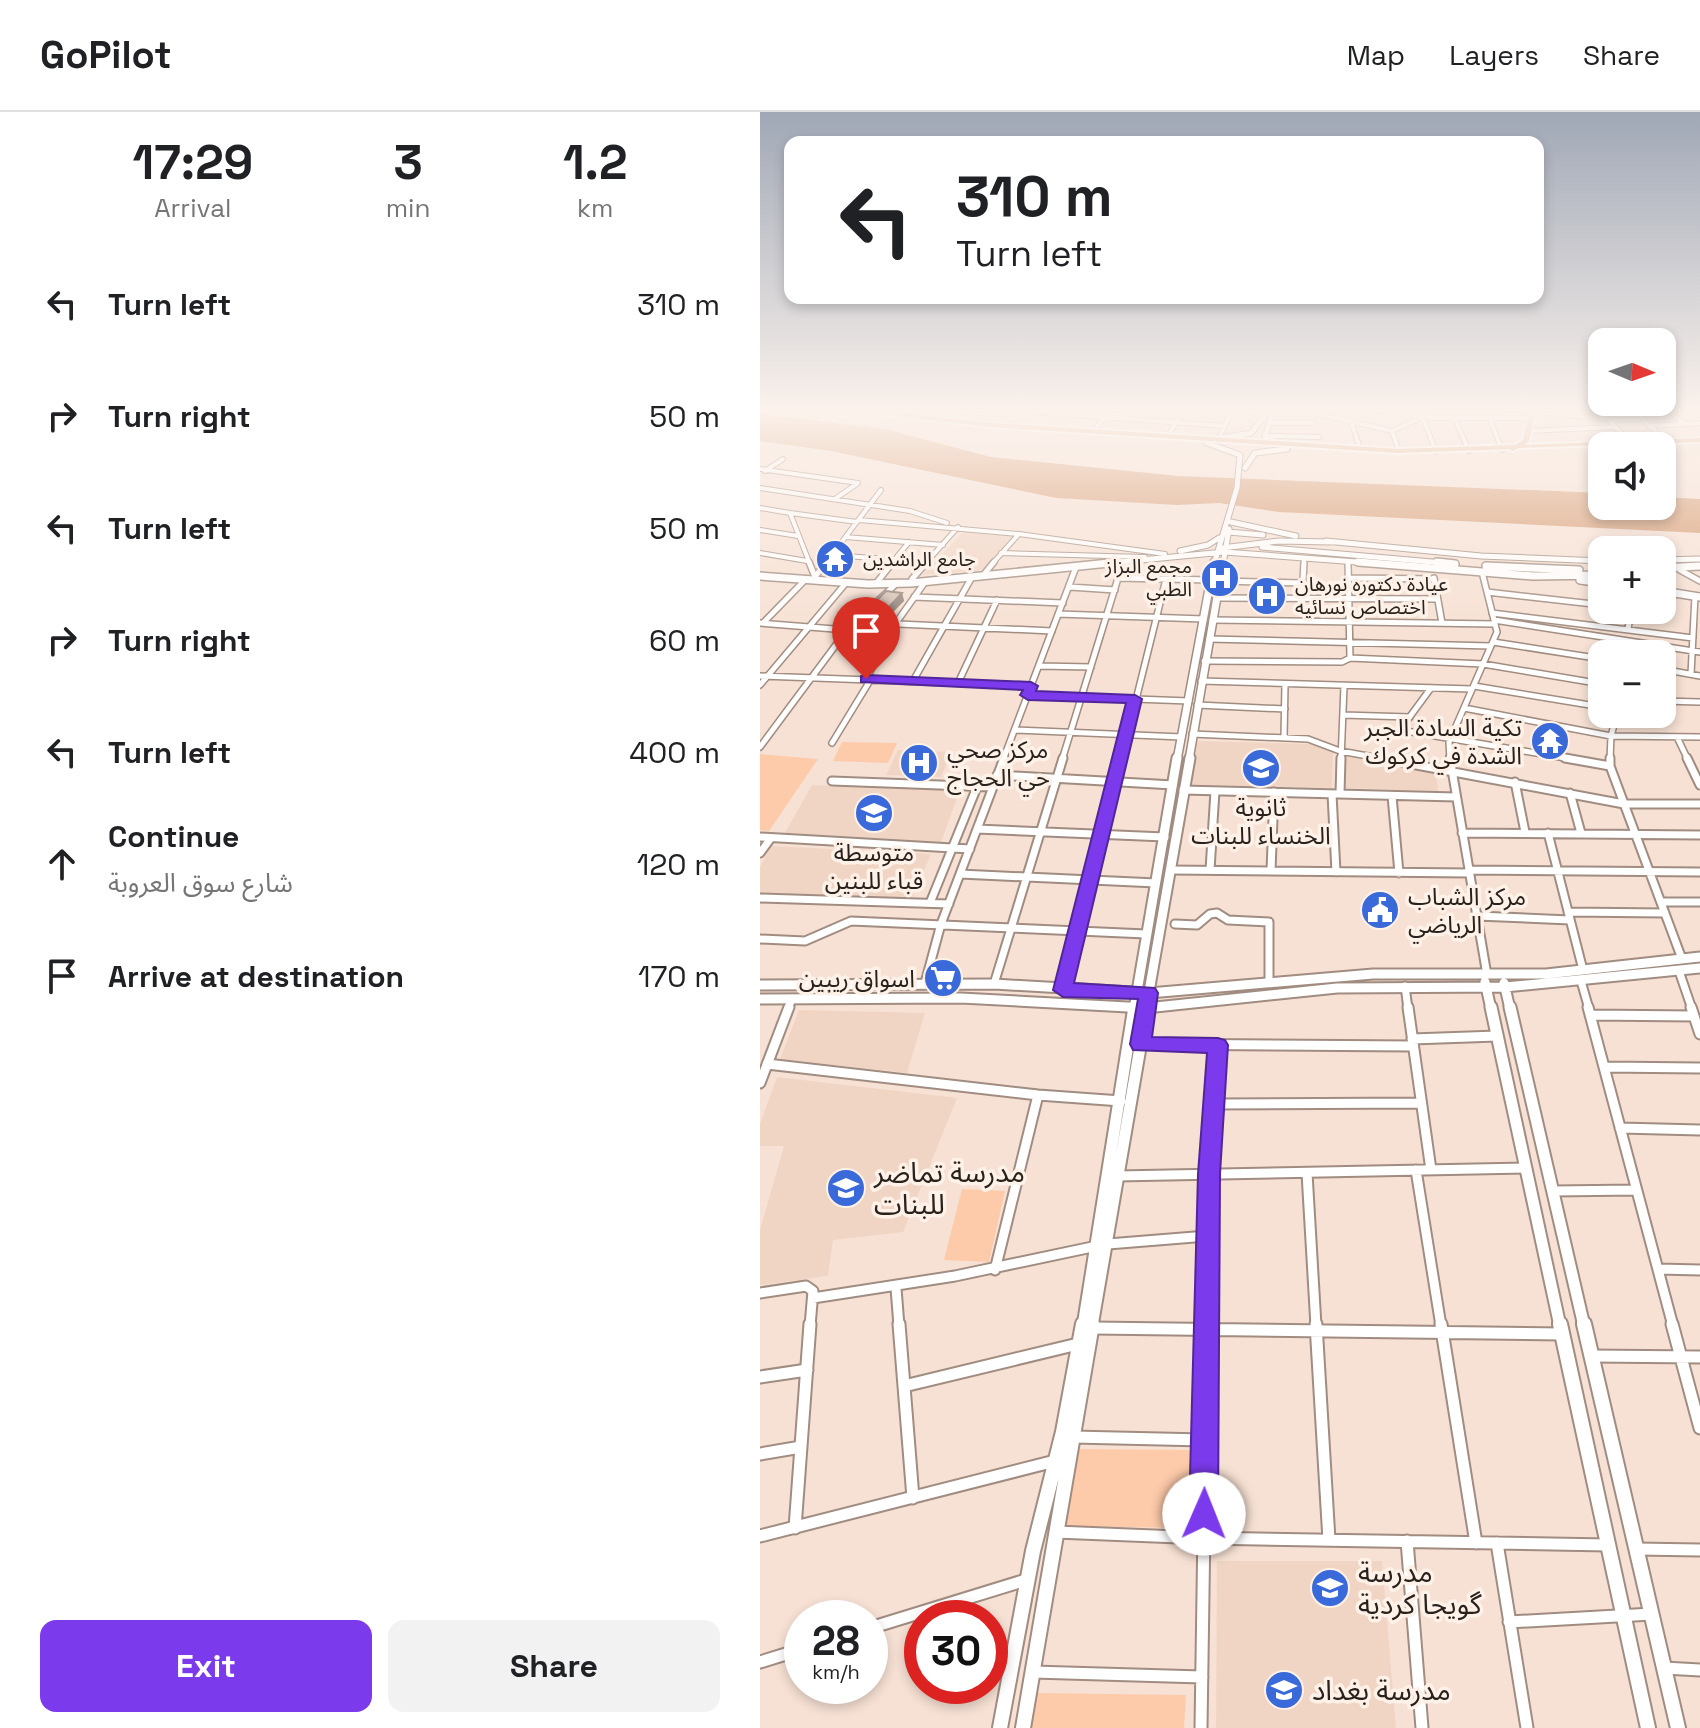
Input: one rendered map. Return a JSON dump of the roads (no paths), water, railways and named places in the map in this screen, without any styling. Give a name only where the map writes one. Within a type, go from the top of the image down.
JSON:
[{"type":"main road","points":[[1023,1728],[1093,1328],[1121,1101],[1140,1007],[1149,993],[1170,870],[1178,787],[1187,735],[1222,547],[1239,484]]},
{"type":"main road","points":[[1222,547],[1235,539],[1270,556]]},
{"type":"main road","points":[[760,575],[878,581],[912,579],[1287,540],[1493,557],[1588,560]]},
{"type":"main road","points":[[760,575],[846,583],[925,582],[1180,556],[1222,547],[1330,542]]},
{"type":"main road","points":[[1165,554],[1212,544],[1270,556],[1588,581]]},
{"type":"main road","points":[[1249,545],[1479,566],[1588,571]]},
{"type":"main road","points":[[1222,547],[1237,559],[1270,556]]},
{"type":"main road","points":[[1359,555],[1371,563]]},
{"type":"main road","points":[[1676,560],[1700,559]]},
{"type":"main road","points":[[1676,569],[1700,568]]},
{"type":"main road","points":[[1676,570],[1700,568]]},
{"type":"main road","points":[[1549,576],[1588,573]]},
{"type":"main road","points":[[1193,703],[1201,681],[1209,639],[1208,620],[1217,598],[1215,581]]},
{"type":"main road","points":[[1676,592],[1698,596]]},
{"type":"main road","points":[[999,1727],[1028,1579],[1117,1176],[1141,1044],[1140,1007],[1136,992],[1165,837],[1178,787]]},
{"type":"main road","points":[[1582,975],[1700,957]]},
{"type":"main road","points":[[760,985],[994,984],[1149,993],[1373,974],[1504,981],[1700,968]]},
{"type":"main road","points":[[760,999],[961,998],[1140,1007],[1337,988],[1486,979]]},
{"type":"main road","points":[[1486,979],[1648,1728]]},
{"type":"main road","points":[[1504,981],[1678,1728]]},
{"type":"street","points":[[835,499],[856,484]]},
{"type":"street","points":[[760,488],[918,513],[959,527]]},
{"type":"street","points":[[790,513],[815,577],[881,490]]},
{"type":"street","points":[[760,508],[858,521],[959,527],[1165,554]]},
{"type":"street","points":[[912,579],[959,527]]},
{"type":"street","points":[[760,530],[798,536]]},
{"type":"street","points":[[985,573],[1019,534]]},
{"type":"street","points":[[846,537],[943,545]]},
{"type":"street","points":[[878,581],[909,542]]},
{"type":"street","points":[[760,553],[807,561]]},
{"type":"street","points":[[1001,553],[1145,557]]},
{"type":"street","points":[[832,555],[927,562]]},
{"type":"street","points":[[1302,599],[1304,558]]},
{"type":"street","points":[[994,984],[1123,562]]},
{"type":"street","points":[[1348,562],[1350,658]]},
{"type":"street","points":[[925,983],[941,924],[1076,567]]},
{"type":"street","points":[[1432,568],[1442,623]]},
{"type":"street","points":[[1680,570],[1700,581]]},
{"type":"street","points":[[1482,572],[1497,632],[1450,739],[1451,770],[1486,979]]},
{"type":"street","points":[[913,681],[972,577]]},
{"type":"street","points":[[1119,578],[1303,583]]},
{"type":"street","points":[[1349,578],[1434,579]]},
{"type":"street","points":[[761,624],[806,579]]},
{"type":"street","points":[[1063,990],[1166,579]]},
{"type":"street","points":[[832,743],[896,623],[925,582]]},
{"type":"street","points":[[760,685],[764,676],[846,583]]},
{"type":"street","points":[[760,747],[847,630],[897,583]]},
{"type":"street","points":[[1070,587],[1115,590]]},
{"type":"street","points":[[1487,592],[1588,603]]},
{"type":"street","points":[[1691,674],[1696,652],[1693,638],[1697,629],[1698,596]]},
{"type":"street","points":[[914,597],[1063,603]]},
{"type":"street","points":[[1217,598],[1437,599]]},
{"type":"street","points":[[958,683],[997,600]]},
{"type":"street","points":[[1492,613],[1693,638]]},
{"type":"street","points":[[1058,614],[1208,620],[1495,622],[1696,652]]},
{"type":"street","points":[[855,622],[1052,631]]},
{"type":"street","points":[[761,624],[847,630]]},
{"type":"street","points":[[1628,629],[1629,624]]},
{"type":"street","points":[[1599,637],[1602,627]]},
{"type":"street","points":[[1209,639],[1492,644],[1588,657]]},
{"type":"street","points":[[1204,661],[1342,662],[1350,658],[1483,664],[1588,682]]},
{"type":"street","points":[[1039,666],[1091,667]]},
{"type":"street","points":[[1676,671],[1700,676]]},
{"type":"street","points":[[764,676],[1031,686]]},
{"type":"street","points":[[1201,681],[1473,688],[1588,705]]},
{"type":"street","points":[[1284,738],[1285,684]]},
{"type":"street","points":[[1336,872],[1336,794],[1344,686]]},
{"type":"street","points":[[1431,688],[1400,730],[1610,766]]},
{"type":"street","points":[[1028,695],[1285,709]]},
{"type":"street","points":[[1676,701],[1700,702]]},
{"type":"street","points":[[1464,708],[1611,736],[1700,737]]},
{"type":"street","points":[[1343,715],[1410,717]]},
{"type":"street","points":[[1613,728],[1610,766],[1682,959]]},
{"type":"street","points":[[1015,730],[1308,739],[1340,751],[1624,804],[1700,804]]},
{"type":"street","points":[[1677,737],[1700,785]]},
{"type":"street","points":[[997,775],[1215,791],[1456,797]]},
{"type":"street","points":[[832,781],[993,787]]},
{"type":"street","points":[[1515,782],[1525,832]]},
{"type":"street","points":[[930,903],[977,787]]},
{"type":"street","points":[[1210,870],[1215,791]]},
{"type":"street","points":[[1271,871],[1274,792]]},
{"type":"street","points":[[1570,793],[1581,833]]},
{"type":"street","points":[[1392,796],[1399,873]]},
{"type":"street","points":[[977,829],[1165,837]]},
{"type":"street","points":[[1462,833],[1700,835]]},
{"type":"street","points":[[1548,833],[1590,1015],[1700,1428]]},
{"type":"street","points":[[760,837],[970,849]]},
{"type":"street","points":[[760,853],[771,838]]},
{"type":"street","points":[[1170,870],[1700,872]]},
{"type":"street","points":[[960,874],[1156,883]]},
{"type":"street","points":[[760,898],[949,904]]},
{"type":"street","points":[[1661,902],[1700,902]]},
{"type":"street","points":[[1175,924],[1197,925],[1210,914],[1217,913],[1228,920],[1269,922],[1269,981]]},
{"type":"street","points":[[1477,916],[1665,913]]},
{"type":"street","points":[[760,939],[805,941],[851,921],[1146,934]]},
{"type":"street","points":[[1679,971],[1700,1034]]},
{"type":"street","points":[[1405,986],[1431,1170]]},
{"type":"street","points":[[760,1083],[792,999]]},
{"type":"street","points":[[1590,1015],[1694,1016]]},
{"type":"street","points":[[1141,1044],[1413,1042],[1497,1036]]},
{"type":"street","points":[[1201,1728],[1207,1236],[1218,1045]]},
{"type":"street","points":[[767,1064],[1038,1095],[1121,1101]]},
{"type":"street","points":[[1604,1067],[1700,1068]]},
{"type":"street","points":[[995,1270],[1038,1095]]},
{"type":"street","points":[[1215,1104],[1421,1103]]},
{"type":"street","points":[[1620,1128],[1700,1130]]},
{"type":"street","points":[[1117,1176],[1526,1168]]},
{"type":"street","points":[[1416,1170],[1476,1543]]},
{"type":"street","points":[[1307,1173],[1329,1540]]},
{"type":"street","points":[[1553,1191],[1636,1190]]},
{"type":"street","points":[[813,1298],[896,1288],[995,1270],[1102,1245],[1207,1236]]},
{"type":"street","points":[[1658,1269],[1700,1270]]},
{"type":"street","points":[[760,1293],[806,1286],[813,1291],[795,1528]]},
{"type":"street","points":[[896,1288],[913,1498]]},
{"type":"street","points":[[1093,1328],[1562,1334]]},
{"type":"street","points":[[904,1386],[1080,1344]]},
{"type":"street","points":[[1591,1356],[1700,1357]]},
{"type":"street","points":[[760,1377],[807,1370]]},
{"type":"street","points":[[1073,1437],[1204,1440]]},
{"type":"street","points":[[760,1454],[801,1447]]},
{"type":"street","points":[[760,1536],[1055,1461]]},
{"type":"street","points":[[1056,1532],[1203,1538],[1608,1545]]},
{"type":"street","points":[[1407,1541],[1422,1728]]},
{"type":"street","points":[[1497,1543],[1527,1728]]},
{"type":"street","points":[[1636,1549],[1700,1550]]},
{"type":"street","points":[[888,1622],[1028,1579]]},
{"type":"street","points":[[1509,1622],[1652,1614]]},
{"type":"street","points":[[760,1662],[784,1655]]},
{"type":"street","points":[[1664,1668],[1700,1670]]},
{"type":"street","points":[[1033,1672],[1202,1677]]},
{"type":"place","name":"جامع الراشدين","points":[[835,559]]},
{"type":"place","name":"مجمع البزاز الطبي","points":[[1220,578]]},
{"type":"place","name":"عيادة دكتوره نورهان اختصاص نسائيه","points":[[1267,596]]},
{"type":"place","name":"تكية السادة الجبر الشدة في كركوك","points":[[1550,741]]},
{"type":"place","name":"مركز صحي حي الحجاج","points":[[919,763]]},
{"type":"place","name":"ثانوية الخنساء للبنات","points":[[1261,768]]},
{"type":"place","name":"متوسطة قباء للبنين","points":[[874,813]]},
{"type":"place","name":"مركز الشباب الرياضي","points":[[1380,910]]},
{"type":"place","name":"اسواق ريبين","points":[[943,978]]},
{"type":"place","name":"مدرسة تماضر للبنات","points":[[846,1188]]},
{"type":"place","name":"مدرسة گويجا كردية","points":[[1330,1588]]},
{"type":"place","name":"مدرسة بغداد","points":[[1284,1690]]}]
